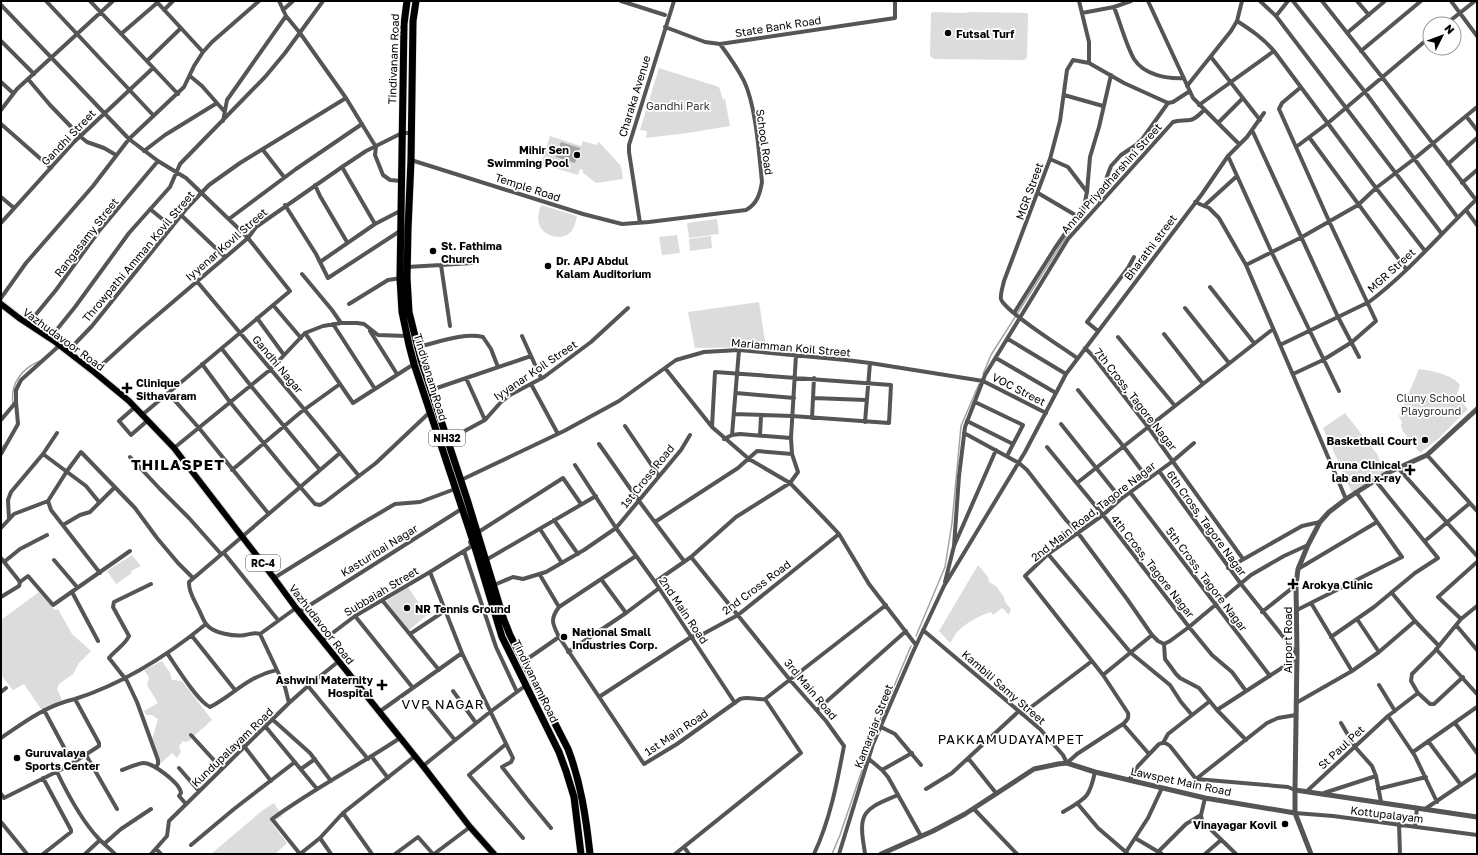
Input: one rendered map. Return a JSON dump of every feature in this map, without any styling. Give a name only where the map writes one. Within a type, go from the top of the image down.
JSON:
[{"type":"highway","name":"Tindivanam Road","points":[[407,1],[404,24],[400,211],[400,278],[402,312],[414,364],[455,489],[463,508],[502,637],[559,752],[566,771],[574,797],[581,854]]},
{"type":"highway","name":"NH32","points":[[416,1],[413,21],[412,133],[407,267],[410,312],[430,390],[448,440],[460,480],[463,508],[477,533],[510,635],[568,750],[574,765],[583,801],[590,854]]},
{"type":"main road","name":"Vazhudavoor Road","points":[[1,305],[60,345],[94,372],[135,407],[174,448],[297,610],[423,766],[470,827],[494,854]]},
{"type":"street","points":[[46,1],[153,115]]},
{"type":"street","points":[[90,1],[178,94]]},
{"type":"street","points":[[1,110],[13,93],[113,1]]},
{"type":"street","points":[[164,10],[173,1]]},
{"type":"street","points":[[1,298],[26,263],[93,186],[129,138],[184,87],[194,66],[203,52],[212,42],[259,1]]},
{"type":"street","points":[[279,1],[286,16],[300,33],[346,98],[376,147],[375,155],[383,175],[390,180],[401,181]]},
{"type":"street","points":[[283,10],[293,1]]},
{"type":"street","points":[[50,338],[75,307],[129,233],[170,187],[180,164],[265,77],[323,1]]},
{"type":"street","points":[[621,1],[665,15],[668,19]]},
{"type":"street","name":"Charaka Avenue","points":[[640,223],[629,145],[674,1]]},
{"type":"street","name":"State Bank Road","points":[[665,27],[704,42],[720,44],[895,18],[895,1]]},
{"type":"street","points":[[1079,1],[1090,47],[1089,63],[1168,103]]},
{"type":"street","points":[[1082,13],[1114,7],[1130,1]]},
{"type":"street","points":[[1148,1],[1190,91],[1199,105],[1239,144]]},
{"type":"street","points":[[1187,86],[1231,31],[1237,20],[1242,1]]},
{"type":"street","points":[[1261,1],[1276,16],[1442,234]]},
{"type":"street","points":[[1276,16],[1288,1]]},
{"type":"street","points":[[1293,1],[1365,92],[1458,218]]},
{"type":"street","points":[[1322,1],[1476,200]]},
{"type":"street","points":[[1356,1],[1369,15]]},
{"type":"street","points":[[1347,33],[1385,1]]},
{"type":"street","points":[[1361,51],[1421,1]]},
{"type":"street","points":[[1451,1],[1477,36]]},
{"type":"street","points":[[1455,16],[1475,1]]},
{"type":"street","points":[[121,34],[156,2],[203,52]]},
{"type":"street","points":[[1,5],[129,138],[158,162],[186,178],[202,192],[248,238],[290,291],[241,333],[196,280]]},
{"type":"street","points":[[1114,7],[1132,53],[1138,63],[1146,70],[1160,76],[1184,78]]},
{"type":"street","points":[[665,15],[670,13]]},
{"type":"street","points":[[222,121],[227,100],[286,16]]},
{"type":"street","points":[[1237,20],[1256,33],[1274,52],[1425,251]]},
{"type":"street","points":[[147,61],[182,28]]},
{"type":"street","points":[[1,40],[34,74]]},
{"type":"street","name":"School Road","points":[[640,223],[746,210],[752,207],[757,201],[761,191],[762,182],[753,114],[748,92],[736,66],[720,44]]},
{"type":"street","points":[[1296,147],[1328,123],[1422,44]]},
{"type":"street","points":[[1199,105],[1274,52]]},
{"type":"street","points":[[1211,57],[1260,120]]},
{"type":"street","name":"MGR Street","points":[[1077,358],[1014,313],[1004,304],[1001,299],[1004,281],[1050,159],[1060,120],[1067,70],[1073,60],[1089,63]]},
{"type":"street","name":"Gandhi Street","points":[[1,223],[74,142],[153,68]]},
{"type":"street","points":[[1014,313],[1055,248],[1084,206],[1088,192],[1090,157],[1099,127],[1111,75]]},
{"type":"street","points":[[190,76],[202,86],[224,111]]},
{"type":"street","points":[[28,79],[50,105],[81,137],[87,142],[116,154]]},
{"type":"street","points":[[1,82],[13,93]]},
{"type":"street","points":[[1293,374],[1323,360],[1352,342],[1376,321],[1279,109],[1282,103],[1301,87]]},
{"type":"street","points":[[1100,203],[1099,199],[1111,166],[1121,155],[1136,145],[1143,138],[1168,103],[1173,102],[1190,91]]},
{"type":"street","points":[[1064,95],[1103,106]]},
{"type":"street","name":"Throwpathi Amman Kovil Street","points":[[68,351],[92,326],[132,274],[202,192],[228,171],[346,98]]},
{"type":"street","points":[[1218,123],[1243,98]]},
{"type":"street","points":[[144,151],[165,135],[217,103]]},
{"type":"street","points":[[1246,265],[1302,237],[1358,205],[1395,172],[1414,159],[1477,107]]},
{"type":"street","name":"Annai Priyadharshini Street","points":[[954,546],[964,433],[974,402],[983,381],[996,358],[1068,239],[1173,122],[1178,120],[1191,120],[1196,118],[1204,110]]},
{"type":"street","name":"Bharathi street","points":[[1085,348],[1228,156],[1252,130],[1264,113]]},
{"type":"street","points":[[1466,116],[1477,130]]},
{"type":"street","points":[[1,124],[51,168]]},
{"type":"street","points":[[229,219],[284,177],[362,124]]},
{"type":"street","points":[[1252,130],[1338,317],[1359,357]]},
{"type":"street","points":[[402,133],[412,133]]},
{"type":"street","name":"Iyyenar Kovil Street","points":[[94,372],[196,280],[248,238],[256,226],[315,184],[366,151],[402,133]]},
{"type":"street","points":[[1309,138],[1406,269]]},
{"type":"street","points":[[1448,164],[1477,138]]},
{"type":"street","points":[[263,150],[284,177]]},
{"type":"street","points":[[1228,156],[1272,253],[1339,391]]},
{"type":"street","points":[[1050,159],[1068,167],[1088,192]]},
{"type":"street","name":"Temple Road","points":[[411,160],[616,223],[640,223]]},
{"type":"street","name":"Rangasamy Street","points":[[28,324],[56,290],[99,231],[158,162]]},
{"type":"street","points":[[342,167],[375,224]]},
{"type":"street","points":[[1462,183],[1477,170]]},
{"type":"street","points":[[1204,206],[1237,176]]},
{"type":"street","points":[[315,184],[320,196],[347,242]]},
{"type":"street","points":[[1038,193],[1077,216]]},
{"type":"street","points":[[1,197],[14,208]]},
{"type":"street","name":"MGR Street","points":[[1280,345],[1368,302],[1379,295],[1476,200]]},
{"type":"street","points":[[1195,202],[1215,213],[1246,265],[1346,499]]},
{"type":"street","points":[[285,206],[316,254],[328,278],[400,231]]},
{"type":"street","points":[[150,209],[172,228]]},
{"type":"street","points":[[1466,210],[1477,225]]},
{"type":"street","points":[[320,262],[375,224],[400,211]]},
{"type":"street","points":[[181,215],[225,257]]},
{"type":"street","points":[[1098,331],[1087,322],[1128,268],[1134,257]]},
{"type":"street","points":[[407,267],[472,263]]},
{"type":"street","points":[[441,265],[450,326]]},
{"type":"street","points":[[302,274],[341,323]]},
{"type":"street","points":[[349,304],[388,280],[407,278]]},
{"type":"street","points":[[1210,287],[1254,343]]},
{"type":"street","points":[[273,305],[301,338]]},
{"type":"street","name":"Iyyanar Koil Street","points":[[448,440],[484,420],[501,402],[541,378],[591,342],[628,308]]},
{"type":"street","points":[[1185,308],[1229,363]]},
{"type":"street","points":[[258,318],[284,355]]},
{"type":"street","points":[[174,448],[271,369],[305,333],[322,326],[341,323],[357,323],[364,324],[378,335],[407,336]]},
{"type":"street","points":[[333,324],[375,389]]},
{"type":"street","points":[[369,329],[397,374]]},
{"type":"street","points":[[1077,483],[1254,343],[1274,329]]},
{"type":"street","name":"Gandhi Nagar","points":[[142,415],[241,333],[359,476]]},
{"type":"street","points":[[305,333],[353,403],[414,364]]},
{"type":"street","points":[[1164,334],[1203,384]]},
{"type":"street","points":[[418,347],[460,337],[479,336],[485,339],[498,367]]},
{"type":"street","points":[[522,336],[541,378]]},
{"type":"street","points":[[1118,337],[1175,406]]},
{"type":"street","points":[[1008,339],[1066,374]]},
{"type":"street","points":[[1,454],[18,424],[16,390],[21,380],[60,345]]},
{"type":"street","points":[[944,586],[985,521],[1019,462],[1066,374],[1085,348]]},
{"type":"street","name":"7th Cross, Tagore Nagar","points":[[1085,348],[1093,356],[1148,427],[1243,559]]},
{"type":"street","points":[[222,349],[320,470]]},
{"type":"street","points":[[732,435],[739,350]]},
{"type":"street","name":"Mariamman Koil Street","points":[[460,480],[558,434],[619,401],[676,360],[704,352],[739,350],[796,355],[870,363],[983,381]]},
{"type":"street","points":[[655,582],[691,557],[736,517],[790,483],[798,472],[792,454],[790,438],[796,355]]},
{"type":"street","points":[[430,390],[531,356]]},
{"type":"street","points":[[996,358],[1056,393]]},
{"type":"street","points":[[865,422],[870,363]]},
{"type":"street","points":[[202,364],[230,402],[299,487],[315,504],[320,505],[359,476],[430,412]]},
{"type":"street","points":[[665,368],[712,427],[724,439],[749,459],[790,483],[839,534],[869,584],[916,645]]},
{"type":"street","points":[[712,427],[715,372],[891,384],[889,423],[792,416],[734,414]]},
{"type":"street","points":[[466,378],[484,420]]},
{"type":"street","points":[[812,418],[814,378]]},
{"type":"street","name":"VOC Street","points":[[983,381],[1046,413]]},
{"type":"street","points":[[232,470],[305,410],[340,384]]},
{"type":"street","points":[[531,384],[558,434]]},
{"type":"street","points":[[1078,390],[1148,479]]},
{"type":"street","points":[[168,393],[199,428],[268,513]]},
{"type":"street","points":[[736,393],[794,398]]},
{"type":"street","points":[[813,398],[866,400]]},
{"type":"street","points":[[1,420],[16,402]]},
{"type":"street","points":[[974,402],[1023,425],[1007,456]]},
{"type":"street","points":[[135,407],[119,421],[131,435],[147,420]]},
{"type":"street","name":"Airport Road","points":[[1295,790],[1297,656],[1296,585],[1298,569],[1308,545],[1320,522],[1346,499],[1375,480],[1427,455],[1476,412]]},
{"type":"street","points":[[760,435],[761,416]]},
{"type":"street","points":[[967,421],[1013,444]]},
{"type":"street","points":[[1061,424],[1121,499]]},
{"type":"street","points":[[625,426],[659,476]]},
{"type":"street","points":[[9,519],[8,500],[11,492],[43,454],[57,433]]},
{"type":"street","points":[[964,433],[1019,462],[1027,470],[1078,533],[1128,599],[1152,635],[1164,644],[1170,642],[1216,606],[1251,575],[1284,556],[1308,545]]},
{"type":"street","name":"1st Cross Road","points":[[494,585],[513,577],[523,579],[540,575],[578,554],[616,528],[681,450],[690,434]]},
{"type":"street","points":[[724,439],[732,435],[740,434],[790,438]]},
{"type":"street","name":"2nd Main Road, Tagore Nagar","points":[[1092,661],[1025,576],[1048,554],[1103,515],[1121,499],[1173,461],[1194,443]]},
{"type":"street","points":[[599,444],[654,522],[684,561]]},
{"type":"street","name":"4th Cross, Tagore Nagar","points":[[1047,447],[1103,515],[1189,627],[1212,655],[1232,672],[1246,691]]},
{"type":"street","points":[[944,586],[954,546],[996,450]]},
{"type":"street","points":[[654,522],[724,478],[758,451],[792,454]]},
{"type":"street","points":[[1,528],[14,514],[48,501],[81,452],[135,508],[166,550],[193,578]]},
{"type":"street","points":[[289,703],[285,687],[260,634],[256,633],[237,636],[222,633],[209,628],[189,582],[340,453]]},
{"type":"street","points":[[43,454],[86,486],[99,502]]},
{"type":"street","points":[[1427,455],[1477,511]]},
{"type":"street","points":[[130,457],[223,554],[278,620]]},
{"type":"street","name":"2nd Main Road","points":[[575,465],[735,703]]},
{"type":"street","points":[[1398,468],[1477,556]]},
{"type":"street","name":"6th Cross, Tagore Nagar","points":[[1159,471],[1228,568],[1297,656]]},
{"type":"street","points":[[477,533],[564,478],[581,504]]},
{"type":"street","points":[[1331,637],[1358,619],[1415,573],[1438,558],[1375,480]]},
{"type":"street","points":[[63,524],[80,515],[90,512],[115,487]]},
{"type":"street","points":[[274,578],[396,504],[420,502],[455,489]]},
{"type":"street","name":"5th Cross, Tagore Nagar","points":[[1130,492],[1270,676]]},
{"type":"street","points":[[1297,610],[1402,557],[1356,492]]},
{"type":"street","points":[[486,560],[596,496]]},
{"type":"street","points":[[48,501],[52,510],[100,573]]},
{"type":"street","points":[[1425,541],[1470,503]]},
{"type":"street","points":[[463,508],[472,546],[464,551],[492,636],[518,692]]},
{"type":"street","name":"Kasturibai Nagar","points":[[260,634],[278,620],[297,610],[463,508]]},
{"type":"street","points":[[554,520],[578,554]]},
{"type":"street","points":[[1228,568],[1302,526],[1320,522]]},
{"type":"street","points":[[1298,569],[1377,522]]},
{"type":"street","points":[[540,529],[562,563]]},
{"type":"street","name":"2nd Cross Road","points":[[599,697],[691,637],[703,634],[738,614],[839,534]]},
{"type":"street","points":[[4,562],[20,549],[47,535]]},
{"type":"street","points":[[1,597],[19,586],[20,582],[28,576],[53,605],[130,551]]},
{"type":"street","name":"Subbaiah Street","points":[[322,641],[355,616],[464,551]]},
{"type":"street","points":[[1048,554],[1131,653],[1170,685],[1192,715]]},
{"type":"street","points":[[540,575],[559,607],[636,556]]},
{"type":"street","name":"3rd Main Road","points":[[691,557],[790,680],[817,710],[844,746],[836,791],[821,839],[814,854]]},
{"type":"street","points":[[1,558],[20,582]]},
{"type":"street","points":[[54,560],[77,588]]},
{"type":"street","points":[[1461,619],[1438,596],[1477,562]]},
{"type":"street","points":[[430,572],[462,653],[513,758],[511,762],[502,767],[526,799],[551,828]]},
{"type":"street","points":[[601,579],[626,613]]},
{"type":"street","points":[[151,584],[114,602],[113,607],[129,636],[126,642],[109,658],[124,678],[138,702],[158,760],[156,767]]},
{"type":"street","points":[[1262,612],[1296,585]]},
{"type":"street","name":"Kamarajar Street","points":[[839,854],[869,758],[881,727],[916,645],[944,586]]},
{"type":"street","points":[[568,652],[626,613],[658,589]]},
{"type":"street","points":[[72,592],[98,641]]},
{"type":"street","points":[[1392,592],[1415,622],[1477,694]]},
{"type":"street","points":[[382,600],[439,670]]},
{"type":"street","points":[[1311,603],[1352,671]]},
{"type":"street","points":[[675,854],[801,754],[765,699],[886,605]]},
{"type":"street","points":[[1463,677],[1434,704],[1430,704],[1418,693],[1412,681],[1412,674],[1438,648],[1461,619],[1477,606]]},
{"type":"street","name":"1st Main Road","points":[[559,607],[554,614],[552,624],[559,637],[644,764],[677,744],[740,699],[747,697],[757,700],[765,699]]},
{"type":"street","points":[[410,634],[446,610]]},
{"type":"street","points":[[355,616],[413,688]]},
{"type":"street","points":[[1358,619],[1379,652]]},
{"type":"street","points":[[1296,703],[1352,671],[1379,652],[1415,622]]},
{"type":"street","points":[[1,738],[32,716],[44,710],[60,703],[98,691],[124,678],[167,653],[192,636],[206,624]]},
{"type":"street","points":[[1456,625],[1477,650]]},
{"type":"street","name":"Kambili Samy Street","points":[[924,630],[1040,729],[1064,755],[1067,763]]},
{"type":"street","points":[[817,710],[906,631]]},
{"type":"street","points":[[1103,675],[1152,635]]},
{"type":"street","points":[[192,636],[235,690]]},
{"type":"street","points":[[516,666],[559,637]]},
{"type":"street","points":[[1164,644],[1165,659],[1169,666],[1180,678],[1199,688],[1217,710],[1246,740]]},
{"type":"street","points":[[167,653],[184,678],[207,706],[210,707],[253,678],[277,670]]},
{"type":"street","points":[[379,712],[462,653]]},
{"type":"street","points":[[1217,710],[1270,676],[1297,656]]},
{"type":"street","name":"Kundupalayam Road","points":[[151,854],[167,836],[169,821],[289,703],[339,661]]},
{"type":"street","points":[[926,789],[952,773],[1020,712],[1092,661],[1128,713],[1128,720],[1077,754],[1067,763]]},
{"type":"street","points":[[1379,685],[1395,711]]},
{"type":"street","points":[[308,686],[388,778]]},
{"type":"street","points":[[423,766],[525,686]]},
{"type":"street","points":[[1,692],[6,688]]},
{"type":"street","points":[[454,691],[476,723]]},
{"type":"street","name":"St Paul Pet","points":[[1306,792],[1388,716],[1418,693]]},
{"type":"street","points":[[2,796],[57,772],[100,745],[75,699]]},
{"type":"street","points":[[423,701],[455,740]]},
{"type":"street","points":[[1129,780],[1138,766],[1149,754],[1163,743],[1168,734],[1210,701]]},
{"type":"street","points":[[1413,752],[1477,708]]},
{"type":"street","points":[[44,710],[66,751]]},
{"type":"street","points":[[1196,779],[1267,723],[1278,718],[1296,715]]},
{"type":"street","points":[[1388,716],[1413,752],[1437,802]]},
{"type":"street","points":[[272,719],[315,759],[331,781]]},
{"type":"street","points":[[1341,722],[1355,747],[1372,766],[1376,776],[1381,802]]},
{"type":"street","points":[[1455,723],[1477,753]]},
{"type":"street","points":[[1123,724],[1149,754]]},
{"type":"street","points":[[265,726],[317,789]]},
{"type":"street","points":[[881,727],[895,734],[921,765]]},
{"type":"street","points":[[192,736],[222,769]]},
{"type":"street","points":[[400,738],[370,758],[317,789],[272,819],[300,854],[320,838],[343,813],[415,756]]},
{"type":"street","points":[[1428,742],[1461,785]]},
{"type":"street","points":[[1163,743],[1170,746],[1196,779],[1288,787],[1306,792],[1324,793],[1425,810],[1477,816]]},
{"type":"street","points":[[506,744],[470,775],[523,838]]},
{"type":"street","points":[[244,746],[271,781]]},
{"type":"street","points":[[882,770],[912,753]]},
{"type":"street","points":[[86,755],[117,810]]},
{"type":"street","points":[[869,758],[882,770],[921,836]]},
{"type":"street","points":[[968,758],[996,793]]},
{"type":"street","points":[[300,769],[315,759]]},
{"type":"street","points":[[191,845],[234,809],[295,762]]},
{"type":"street","points":[[122,770],[143,763],[156,767],[178,786],[181,793],[179,796],[186,804]]},
{"type":"street","name":"Lawspet Main Road","points":[[881,854],[933,831],[974,809],[1034,769],[1067,763],[1095,772],[1205,798],[1294,813]]},
{"type":"street","points":[[179,768],[199,791]]},
{"type":"street","points":[[57,772],[87,824],[100,840],[115,854]]},
{"type":"street","points":[[1063,812],[1090,792],[1095,772]]},
{"type":"street","points":[[1425,810],[1477,774]]},
{"type":"street","points":[[1324,793],[1376,776]]},
{"type":"street","points":[[1378,789],[1426,777]]},
{"type":"street","points":[[43,778],[71,830],[71,832],[43,854]]},
{"type":"street","points":[[1077,803],[1098,828],[1127,853],[1148,818],[1162,788]]},
{"type":"street","points":[[1295,790],[1294,813],[1311,854]]},
{"type":"street","points":[[865,854],[862,827],[865,815],[874,807],[898,795]]},
{"type":"street","points":[[1205,798],[1201,815],[1202,821],[1236,854]]},
{"type":"street","points":[[1414,826],[1417,808]]},
{"type":"street","points":[[104,844],[121,829],[151,809]]},
{"type":"street","points":[[974,809],[1017,854]]},
{"type":"street","points":[[343,813],[372,854]]},
{"type":"street","name":"Kottupalayam","points":[[1294,813],[1333,816],[1477,835]]},
{"type":"street","points":[[1135,838],[1160,853],[1186,824],[1201,815]]},
{"type":"street","points":[[1,822],[27,854]]},
{"type":"street","points":[[1399,824],[1400,854]]},
{"type":"street","points":[[395,854],[418,837],[434,854],[470,827]]},
{"type":"street","points":[[320,838],[331,854]]},
{"type":"street","points":[[85,854],[100,840]]},
{"type":"street","points":[[1205,854],[1221,840]]},
{"type":"street","points":[[684,847],[689,854]]},
{"type":"street","points":[[156,849],[161,854]]},
{"type":"green space","points":[[931,13],[1027,13],[1026,59],[932,58],[930,55]]},
{"type":"green space","name":"Gandhi Park","points":[[659,68],[719,87],[723,100],[725,99],[730,126],[646,138],[647,131],[640,130]]},
{"type":"green space","name":"Mihir Sen Swimming Pool","points":[[550,136],[581,146],[583,141],[596,145],[599,142],[621,166],[623,179],[596,183],[583,173],[583,170],[580,169],[578,175],[541,164]]},
{"type":"green space","points":[[541,205],[577,216],[573,229],[565,236],[560,237],[555,237],[545,233],[538,222],[538,215]]},
{"type":"green space","points":[[717,219],[719,234],[689,238],[687,223]]},
{"type":"green space","points":[[677,235],[680,253],[662,255],[659,237]]},
{"type":"green space","points":[[711,236],[712,248],[690,251],[689,239]]},
{"type":"green space","points":[[759,302],[766,347],[695,348],[688,312]]},
{"type":"green space","name":"Cluny School Playground","points":[[1419,369],[1441,374],[1456,381],[1460,385],[1455,400],[1463,404],[1468,409],[1438,439],[1420,453],[1402,430],[1402,423],[1399,416]]},
{"type":"green space","points":[[1345,413],[1377,454],[1384,472],[1352,493],[1323,428]]},
{"type":"green space","points":[[132,555],[141,566],[131,571],[132,573],[116,584],[107,571]]},
{"type":"green space","points":[[978,565],[988,577],[989,582],[996,586],[1004,597],[1005,602],[1011,609],[1009,615],[1002,608],[993,615],[991,612],[977,618],[957,632],[950,643],[939,631]]},
{"type":"green space","name":"NR Tennis Ground","points":[[408,587],[427,615],[409,630],[386,601]]},
{"type":"green space","points":[[39,592],[55,610],[58,609],[72,634],[91,651],[79,663],[73,674],[59,684],[57,689],[62,700],[41,709],[24,684],[13,690],[1,675],[1,620]]},
{"type":"green space","points":[[162,661],[170,673],[172,680],[182,681],[212,720],[194,736],[192,732],[190,734],[192,739],[186,742],[183,741],[179,746],[181,752],[177,758],[172,753],[160,764],[152,740],[158,719],[152,715],[146,715],[144,711],[158,703],[147,685],[149,677],[144,670]]},
{"type":"green space","points":[[274,803],[282,816],[272,823],[287,843],[275,854],[211,854],[263,810]]},
{"type":"shaded area","points":[[561,142],[580,148],[575,163],[556,157]]},
{"type":"waterway","points":[[983,374],[991,355],[1067,235],[1095,196]]},
{"type":"waterway","points":[[13,403],[13,389],[15,383],[23,372],[40,361]]},
{"type":"waterway","points":[[916,636],[945,567],[952,523],[961,426],[979,384]]},
{"type":"waterway","points":[[1,450],[4,445]]},
{"type":"waterway","points":[[832,854],[840,835],[876,729],[911,646]]},
{"type":"place","name":"Futsal Turf","points":[[948,33]]},
{"type":"place","name":"Mihir Sen Swimming Pool","points":[[577,155]]},
{"type":"place","name":"St. Fathima Church","points":[[433,251]]},
{"type":"place","name":"Dr. APJ Abdul Kalam Auditorium","points":[[548,266]]},
{"type":"place","name":"Clinique Sithavaram","points":[[127,388]]},
{"type":"place","name":"Basketball Court","points":[[1425,440]]},
{"type":"place","name":"Aruna Clinical lab and x-ray","points":[[1410,470]]},
{"type":"place","name":"Arokya Clinic","points":[[1293,584]]},
{"type":"place","name":"NR Tennis Ground","points":[[407,608]]},
{"type":"place","name":"National Small Industries Corp.","points":[[564,637]]},
{"type":"place","name":"Ashwini Maternity Hospital","points":[[382,685]]},
{"type":"place","name":"Guruvalaya Sports Center","points":[[17,758]]},
{"type":"place","name":"Vinayagar Kovil","points":[[1285,824]]},
{"type":"district","name":"THILASPET","points":[[178,464]]},
{"type":"district","name":"VVP NAGAR","points":[[443,704]]},
{"type":"district","name":"PAKKAMUDAYAMPET","points":[[1011,739]]}]
